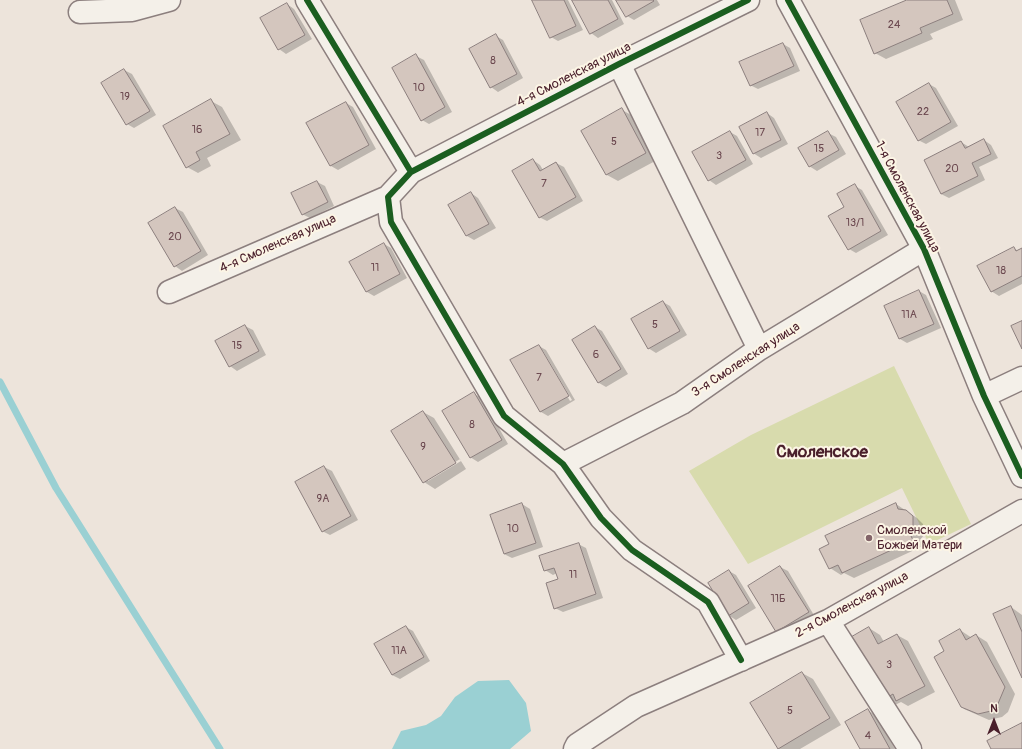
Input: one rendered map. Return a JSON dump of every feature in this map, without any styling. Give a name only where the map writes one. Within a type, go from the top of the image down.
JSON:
[{"type":"street","points":[[80,12],[132,10],[170,0]]},
{"type":"street","points":[[307,0],[410,172],[388,197],[391,222],[504,416],[563,464],[601,518],[632,550],[708,602],[741,660]]},
{"type":"street","name":"4-я Смоленская улица","points":[[410,172],[618,64],[748,0]]},
{"type":"street","name":"1-я Смоленская улица","points":[[788,0],[924,249],[984,396],[1022,476]]},
{"type":"street","points":[[618,64],[759,349]]},
{"type":"street","name":"4-я Смоленская улица","points":[[169,292],[388,197]]},
{"type":"street","name":"3-я Смоленская улица","points":[[563,464],[682,402],[759,349],[924,249]]},
{"type":"street","points":[[984,396],[1022,378]]},
{"type":"street","name":"2-я Смоленская улица","points":[[574,749],[577,745],[636,706],[828,621],[1022,511]]},
{"type":"street","points":[[828,621],[910,749]]},
{"type":"green space","points":[[894,366],[971,524],[929,544],[902,488],[748,564],[689,471],[751,435]]},
{"type":"water","points":[[509,680],[526,703],[531,731],[510,749],[392,749],[401,731],[426,725],[441,716],[455,697],[478,681]]},
{"type":"building","points":[[532,0],[564,0],[576,26],[550,38]]},
{"type":"building","points":[[572,0],[608,0],[618,19],[590,34]]},
{"type":"building","points":[[616,0],[653,0],[654,1],[626,17]]},
{"type":"building","points":[[907,0],[947,0],[953,14],[920,28],[922,33],[874,54],[860,20]]},
{"type":"building","points":[[287,3],[305,35],[278,50],[260,18]]},
{"type":"building","points":[[496,34],[517,74],[490,88],[469,49]]},
{"type":"building","points":[[783,43],[794,66],[750,86],[739,62]]},
{"type":"building","points":[[416,54],[445,107],[421,121],[392,68]]},
{"type":"building","points":[[124,69],[150,111],[126,125],[101,83]]},
{"type":"building","points":[[929,83],[951,122],[918,141],[896,102]]},
{"type":"building","points":[[211,99],[230,134],[196,152],[200,160],[186,168],[163,126]]},
{"type":"building","points":[[346,102],[369,145],[330,166],[306,123]]},
{"type":"building","points":[[622,108],[646,153],[606,175],[581,131]]},
{"type":"building","points":[[767,112],[781,140],[753,154],[739,127]]},
{"type":"building","points":[[730,131],[746,160],[708,181],[692,152]]},
{"type":"building","points":[[828,131],[839,150],[809,167],[798,148]]},
{"type":"building","points":[[984,139],[991,154],[972,163],[978,176],[941,194],[924,160],[961,141],[965,148]]},
{"type":"building","points":[[533,159],[540,171],[556,162],[576,197],[539,218],[512,171]]},
{"type":"building","points":[[317,181],[328,202],[302,215],[291,193]]},
{"type":"building","points":[[855,184],[881,231],[848,250],[828,216],[844,207],[837,194]]},
{"type":"building","points":[[471,192],[489,224],[466,236],[448,205]]},
{"type":"building","points":[[175,207],[201,251],[174,267],[148,223]]},
{"type":"building","points":[[384,243],[400,274],[366,292],[349,262]]},
{"type":"building","points":[[1014,247],[1016,251],[1022,248],[1022,276],[991,292],[977,266]]},
{"type":"building","points":[[919,290],[934,324],[899,339],[884,306]]},
{"type":"building","points":[[663,301],[680,331],[648,349],[631,319]]},
{"type":"building","points":[[1022,321],[1022,349],[1011,326]]},
{"type":"building","points":[[245,325],[259,351],[229,367],[215,341]]},
{"type":"building","points":[[595,326],[621,369],[598,383],[572,340]]},
{"type":"building","points":[[539,345],[569,396],[540,412],[510,360]]},
{"type":"building","points":[[474,392],[502,440],[470,458],[442,411]]},
{"type":"building","points":[[423,411],[456,463],[423,483],[391,431]]},
{"type":"building","points":[[324,466],[351,516],[322,532],[295,482]]},
{"type":"building","points":[[522,503],[536,543],[504,554],[490,515]]},
{"type":"building","name":"Смоленской Божьей Матери","points":[[896,503],[898,509],[906,510],[913,516],[913,529],[910,534],[913,540],[842,573],[838,565],[829,569],[819,549],[829,544],[825,536]]},
{"type":"building","points":[[579,543],[596,594],[554,609],[546,583],[558,579],[554,568],[544,571],[539,556]]},
{"type":"building","points":[[780,566],[809,612],[776,632],[748,586]]},
{"type":"building","points":[[729,570],[749,603],[728,616],[708,583]]},
{"type":"building","points":[[1011,606],[1022,632],[1022,678],[993,614]]},
{"type":"building","points":[[406,626],[424,657],[392,675],[374,644]]},
{"type":"building","points":[[869,627],[878,644],[897,634],[925,686],[896,701],[893,694],[883,700],[850,638]]},
{"type":"building","points":[[960,629],[966,640],[976,634],[1005,687],[997,706],[991,711],[978,714],[961,707],[934,657],[944,651],[939,641]]},
{"type":"building","points":[[802,672],[830,718],[778,749],[750,703]]},
{"type":"building","points":[[868,709],[890,749],[860,749],[845,722]]},
{"type":"building","points":[[1022,723],[1022,749],[991,749],[987,741]]},
{"type":"waterway","points":[[0,382],[56,488],[220,749]]},
{"type":"cycle path","points":[[307,0],[411,172],[388,197],[391,222],[504,416],[563,464],[601,518],[632,550],[708,602],[741,660]]},
{"type":"cycle path","points":[[411,172],[619,64],[748,0]]},
{"type":"cycle path","points":[[788,0],[924,249],[984,396],[1022,476]]},
{"type":"place","name":"Смоленской Божьей Матери","points":[[869,538]]},
{"type":"district","name":"Смоленское","points":[[822,453]]}]
